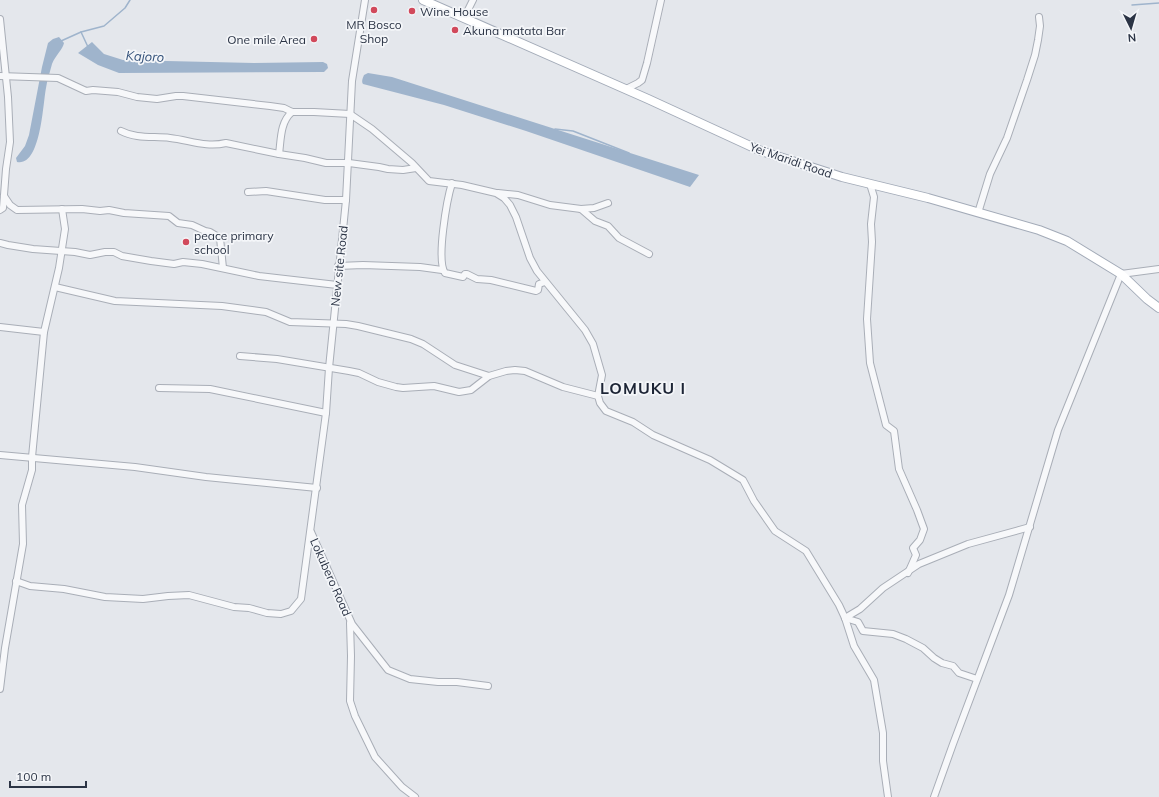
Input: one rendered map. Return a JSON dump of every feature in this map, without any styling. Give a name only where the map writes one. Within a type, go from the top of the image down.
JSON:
[{"type":"main road","name":"Yei Maridi Road","points":[[423,0],[626,89],[761,151],[832,175],[928,198],[978,212],[1039,230],[1067,241],[1121,274],[1147,299],[1159,308]]},
{"type":"street","name":"New site Road","points":[[16,581],[30,586],[64,589],[105,598],[143,599],[189,595],[234,607],[250,608],[261,612],[281,614],[291,612],[301,599],[326,413],[338,266],[349,163],[352,81],[364,0]]},
{"type":"street","points":[[464,18],[473,0]]},
{"type":"street","points":[[626,89],[642,80],[661,0]]},
{"type":"street","points":[[978,212],[990,174],[1006,138],[1035,55],[1040,26],[1039,17]]},
{"type":"street","points":[[0,18],[3,77],[8,97],[10,142],[3,208],[0,210]]},
{"type":"street","points":[[3,77],[58,78],[86,91],[93,90],[118,92],[137,97],[150,98],[183,96],[284,108],[292,112],[350,114],[372,129],[429,181],[452,183],[496,193],[518,195],[550,205],[582,209],[594,208],[608,203]]},
{"type":"street","points":[[0,98],[8,97]]},
{"type":"street","points":[[279,154],[286,117],[292,112]]},
{"type":"street","points":[[121,131],[128,135],[153,138],[170,138],[207,145],[226,143],[326,163],[349,163],[403,170],[416,168]]},
{"type":"street","points":[[442,270],[443,236],[452,183]]},
{"type":"street","points":[[870,184],[874,197],[871,224],[872,242],[868,319],[870,363],[886,425],[894,431],[899,469],[924,529],[920,540],[913,548],[916,555],[908,573]]},
{"type":"street","points":[[248,192],[266,191],[320,200],[346,200]]},
{"type":"street","points":[[496,193],[504,198],[510,205],[516,217],[530,258],[537,271],[585,330],[593,344],[602,375],[598,396],[606,411],[633,422],[653,435],[710,460],[743,480],[754,501],[775,531],[806,551],[839,605],[854,646],[874,680],[883,733],[883,761],[888,797]]},
{"type":"street","points":[[4,196],[10,205],[17,210],[109,210],[169,216],[178,223],[192,225],[210,232],[220,238],[223,268]]},
{"type":"street","points":[[0,689],[2,648],[23,544],[22,505],[32,470],[44,332],[55,287],[65,229],[62,209]]},
{"type":"street","points":[[582,209],[595,221],[608,226],[619,238],[649,254]]},
{"type":"street","points":[[0,243],[27,248],[61,250],[90,255],[114,252],[122,256],[145,260],[174,264],[183,262],[202,264],[259,276],[337,285]]},
{"type":"street","points":[[338,266],[363,265],[420,267],[442,270],[447,274],[463,277],[467,274],[477,279],[491,280],[536,291],[538,290],[539,284],[545,282]]},
{"type":"street","points":[[934,797],[1009,596],[1058,430],[1121,274],[1153,271],[1159,269]]},
{"type":"street","points":[[55,287],[115,301],[222,306],[266,312],[290,322],[333,323],[358,326],[411,339],[423,344],[455,365],[489,376]]},
{"type":"street","points":[[0,327],[44,332]]},
{"type":"street","points":[[240,356],[277,358],[359,373],[378,382],[396,387],[434,386],[459,392],[471,390],[489,376],[506,371],[525,371],[563,387],[598,396]]},
{"type":"street","points":[[159,388],[210,389],[326,413]]},
{"type":"street","points":[[0,455],[32,457],[317,488]]},
{"type":"street","points":[[845,618],[860,609],[884,588],[908,573],[919,564],[968,544],[1030,527]]},
{"type":"street","name":"Lokubero Road","points":[[311,532],[350,622]]},
{"type":"street","points":[[845,618],[858,622],[863,631],[893,634],[906,639],[924,648],[934,658],[953,666],[959,673],[977,679]]},
{"type":"street","points":[[350,622],[388,670],[410,679],[438,682],[457,682],[488,686]]},
{"type":"street","points":[[350,622],[350,701],[354,716],[374,757],[402,787],[415,797]]},
{"type":"water","points":[[59,37],[64,43],[53,61],[46,85],[42,119],[36,145],[31,155],[25,161],[17,162],[16,158],[25,146],[29,135],[48,43]]},
{"type":"water","points":[[92,42],[104,54],[123,60],[254,63],[323,62],[327,64],[328,68],[324,72],[119,73],[98,65],[78,53]]},
{"type":"water","points":[[368,73],[392,77],[699,175],[690,187],[526,131],[444,105],[363,84],[362,81],[364,75]]},
{"type":"waterway","points":[[61,41],[81,32],[104,26],[125,8],[130,0]]},
{"type":"waterway","points":[[1132,5],[1159,3]]},
{"type":"waterway","name":"Kajoro","points":[[81,32],[88,47]]},
{"type":"waterway","points":[[555,129],[573,131],[629,153]]},
{"type":"place","name":"MR Bosco Shop","points":[[374,10]]},
{"type":"place","name":"Wine House","points":[[412,11]]},
{"type":"place","name":"Akuna matata Bar","points":[[455,30]]},
{"type":"place","name":"One mile Area","points":[[314,39]]},
{"type":"place","name":"peace primary school","points":[[186,242]]},
{"type":"district","name":"LOMUKU I","points":[[643,388]]}]
